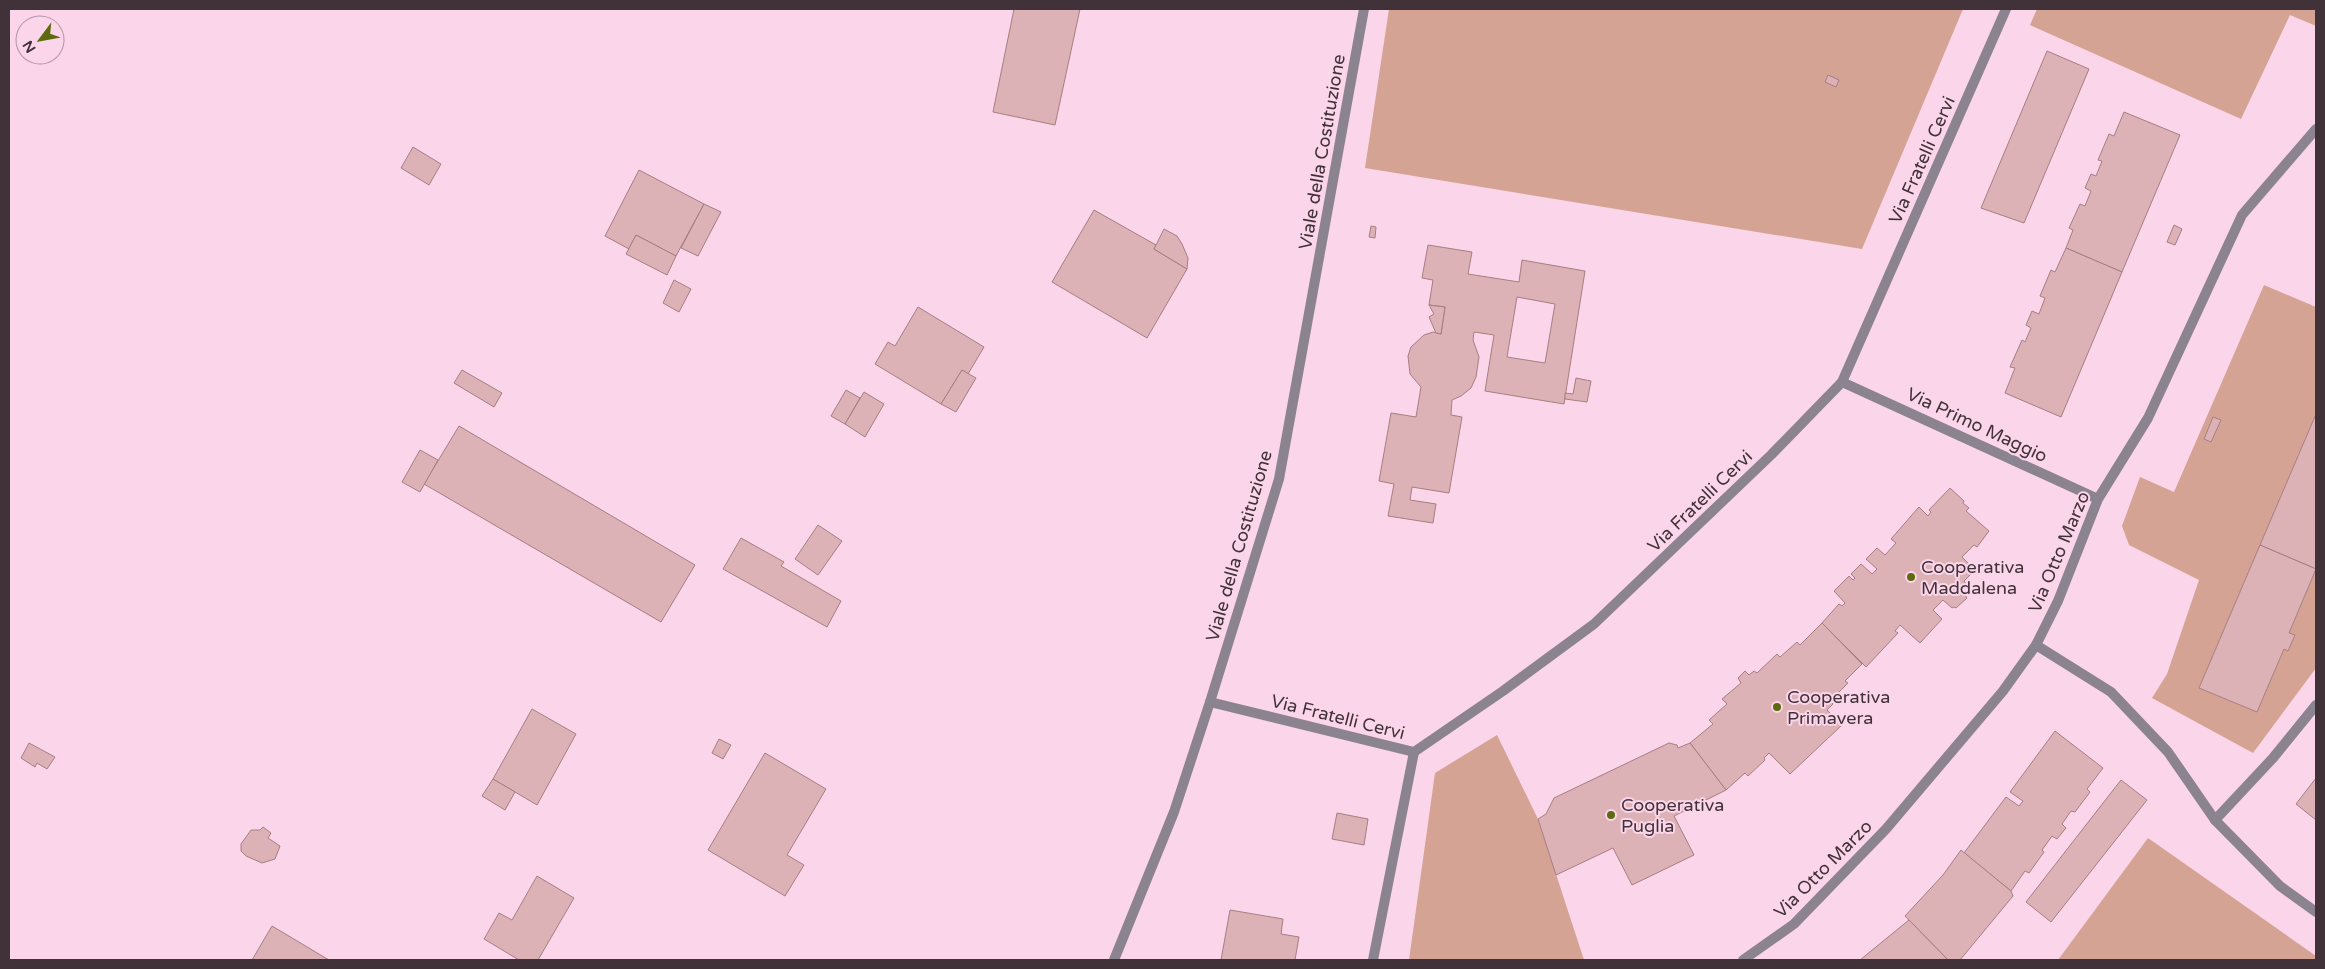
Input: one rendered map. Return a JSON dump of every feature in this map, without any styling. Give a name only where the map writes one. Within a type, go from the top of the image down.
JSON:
[{"type":"street","name":"Viale della Costituzione","points":[[1114,960],[1174,812],[1279,480],[1364,9]]},
{"type":"street","name":"Via Fratelli Cervi","points":[[1210,702],[1414,752],[1503,691],[1594,624],[1775,451],[1842,382],[2006,9]]},
{"type":"street","name":"Via Otto Marzo","points":[[1743,960],[1794,924],[1886,830],[2003,691],[2036,645],[2058,602],[2098,499],[2148,418],[2242,216],[2316,129]]},
{"type":"street","name":"Via Primo Maggio","points":[[1842,382],[2098,499]]},
{"type":"street","points":[[2036,645],[2111,692],[2168,752],[2215,820],[2280,886],[2316,912]]},
{"type":"street","points":[[2215,820],[2273,758],[2316,704]]},
{"type":"street","points":[[1373,960],[1414,752]]},
{"type":"shaded area","points":[[1389,9],[1963,9],[1862,249],[1365,168]]},
{"type":"shaded area","points":[[2037,9],[2316,9],[2316,26],[2290,15],[2241,119],[2030,25]]},
{"type":"shaded area","points":[[2264,285],[2316,307],[2316,414],[2199,688],[2257,712],[2284,649],[2288,650],[2294,635],[2289,633],[2316,569],[2316,668],[2253,753],[2152,698],[2167,674],[2199,580],[2129,545],[2122,526],[2140,477],[2174,492]]},
{"type":"shaded area","points":[[1497,735],[1538,819],[1584,960],[1409,960],[1435,773]]},
{"type":"shaded area","points":[[2148,838],[2316,956],[2316,960],[2058,960]]},
{"type":"building","points":[[1014,9],[1080,9],[1055,125],[993,112]]},
{"type":"building","points":[[2047,51],[2089,69],[2024,223],[1981,208]]},
{"type":"building","points":[[1828,75],[1839,80],[1836,87],[1825,82]]},
{"type":"building","points":[[2124,112],[2180,135],[2122,272],[2066,248],[2073,230],[2069,228],[2080,204],[2085,206],[2091,191],[2085,188],[2091,174],[2096,176],[2102,161],[2098,160],[2109,134],[2114,136]]},
{"type":"building","points":[[413,147],[441,164],[429,185],[401,168]]},
{"type":"building","points":[[639,170],[704,204],[676,256],[636,235],[629,249],[605,236]]},
{"type":"building","points":[[704,204],[721,212],[698,256],[681,248]]},
{"type":"building","points":[[1094,210],[1156,245],[1154,249],[1187,269],[1147,338],[1052,282]]},
{"type":"building","points":[[2174,225],[2182,229],[2175,245],[2167,242]]},
{"type":"building","points":[[1371,226],[1376,227],[1375,238],[1369,237]]},
{"type":"building","points":[[1164,229],[1177,236],[1182,244],[1188,258],[1187,269],[1154,249]]},
{"type":"building","points":[[636,235],[676,256],[667,275],[626,254]]},
{"type":"building","points":[[1428,245],[1472,252],[1468,274],[1519,282],[1522,260],[1585,271],[1564,404],[1485,391],[1494,335],[1474,332],[1473,340],[1479,357],[1476,377],[1471,388],[1452,400],[1451,415],[1462,417],[1449,493],[1412,487],[1410,500],[1436,504],[1433,523],[1388,516],[1394,484],[1379,481],[1391,413],[1416,417],[1421,387],[1410,374],[1408,356],[1411,347],[1424,335],[1433,332],[1441,334],[1445,307],[1429,305],[1433,280],[1422,278]],"holes":[[[1517,297],[1555,304],[1545,363],[1507,357]]]},
{"type":"building","points":[[2066,248],[2122,272],[2061,417],[2005,393],[2015,368],[2010,367],[2022,340],[2025,342],[2031,328],[2026,325],[2032,311],[2039,314],[2045,298],[2040,296],[2051,270],[2055,272]]},
{"type":"building","points":[[674,280],[691,289],[679,312],[663,303]]},
{"type":"building","points":[[1429,305],[1445,307],[1441,334],[1436,333],[1429,317],[1434,314]]},
{"type":"building","points":[[918,307],[984,347],[968,374],[962,370],[941,404],[875,364],[888,342],[895,346]]},
{"type":"building","points":[[462,370],[502,393],[494,407],[454,383]]},
{"type":"building","points":[[962,370],[976,378],[956,412],[941,404]]},
{"type":"building","points":[[1576,378],[1591,381],[1587,402],[1565,399],[1565,393],[1573,394]]},
{"type":"building","points":[[846,390],[860,398],[845,424],[831,416]]},
{"type":"building","points":[[864,392],[884,404],[865,437],[845,424]]},
{"type":"building","points":[[2316,414],[2316,569],[2260,545]]},
{"type":"building","points":[[2213,417],[2221,420],[2211,442],[2204,439]]},
{"type":"building","points":[[459,426],[695,565],[661,622],[424,484]]},
{"type":"building","points":[[420,450],[438,460],[420,492],[402,482]]},
{"type":"building","name":"Cooperativa Maddalena","points":[[1950,488],[1969,508],[1966,511],[1989,531],[1977,547],[1974,545],[1962,557],[1975,570],[1964,581],[1966,584],[1961,589],[1967,598],[1956,608],[1952,608],[1943,600],[1933,610],[1942,619],[1920,643],[1900,625],[1895,631],[1898,633],[1866,667],[1822,623],[1839,604],[1842,606],[1845,603],[1834,591],[1849,576],[1853,580],[1855,578],[1851,574],[1861,564],[1872,574],[1877,569],[1866,559],[1877,548],[1885,555],[1896,543],[1891,539],[1918,508],[1928,516],[1931,512],[1929,510]]},
{"type":"building","points":[[818,525],[842,541],[818,575],[795,559]]},
{"type":"building","points":[[741,538],[784,562],[781,566],[841,601],[827,627],[723,569]]},
{"type":"building","points":[[2260,545],[2316,569],[2289,633],[2295,635],[2288,651],[2284,649],[2257,712],[2199,688]]},
{"type":"building","name":"Cooperativa Primavera","points":[[1822,623],[1862,664],[1845,681],[1848,683],[1830,701],[1833,704],[1827,710],[1842,725],[1790,774],[1769,753],[1764,758],[1765,760],[1748,776],[1745,773],[1726,790],[1690,743],[1713,724],[1709,720],[1727,704],[1722,699],[1741,683],[1738,678],[1745,671],[1749,675],[1754,671],[1757,673],[1777,654],[1780,657],[1797,642],[1800,645]]},
{"type":"building","points":[[532,709],[576,734],[537,805],[493,779]]},
{"type":"building","points":[[2055,731],[2103,768],[2087,789],[2090,792],[2075,812],[2071,811],[2062,824],[2066,828],[2057,839],[2052,836],[2042,850],[2044,852],[2029,873],[2025,871],[2011,891],[1964,853],[2006,797],[2019,806],[2023,801],[2010,792]]},
{"type":"building","points":[[719,739],[731,745],[723,759],[712,753]]},
{"type":"building","points":[[29,743],[55,757],[47,769],[37,763],[35,767],[21,758]]},
{"type":"building","name":"Cooperativa Puglia","points":[[1669,743],[1677,745],[1678,748],[1690,743],[1726,790],[1674,816],[1694,855],[1632,885],[1613,848],[1556,875],[1538,819],[1546,814],[1554,798]]},
{"type":"building","points":[[765,753],[826,789],[787,855],[804,865],[785,896],[708,850]]},
{"type":"building","points":[[2316,778],[2316,820],[2296,804]]},
{"type":"building","points":[[493,779],[515,792],[505,810],[482,796]]},
{"type":"building","points":[[2121,780],[2147,800],[2051,922],[2026,902]]},
{"type":"building","points":[[1337,813],[1368,819],[1364,845],[1332,839]]},
{"type":"building","points":[[263,827],[271,833],[268,838],[280,846],[275,859],[262,863],[246,856],[241,851],[241,844],[251,830],[260,830]]},
{"type":"building","points":[[1961,850],[2011,891],[2013,896],[1960,960],[1948,960],[1905,916],[1943,875]]},
{"type":"building","points":[[537,876],[574,898],[538,960],[519,960],[484,939],[499,913],[512,920]]},
{"type":"building","points":[[1230,910],[1283,919],[1281,934],[1299,937],[1295,960],[1221,960]]},
{"type":"building","points":[[1909,920],[1948,960],[1860,960]]},
{"type":"building","points":[[272,926],[329,960],[252,960]]},
{"type":"place","name":"Cooperativa Maddalena","points":[[1911,577]]},
{"type":"place","name":"Cooperativa Primavera","points":[[1777,707]]},
{"type":"place","name":"Cooperativa Puglia","points":[[1611,815]]}]
